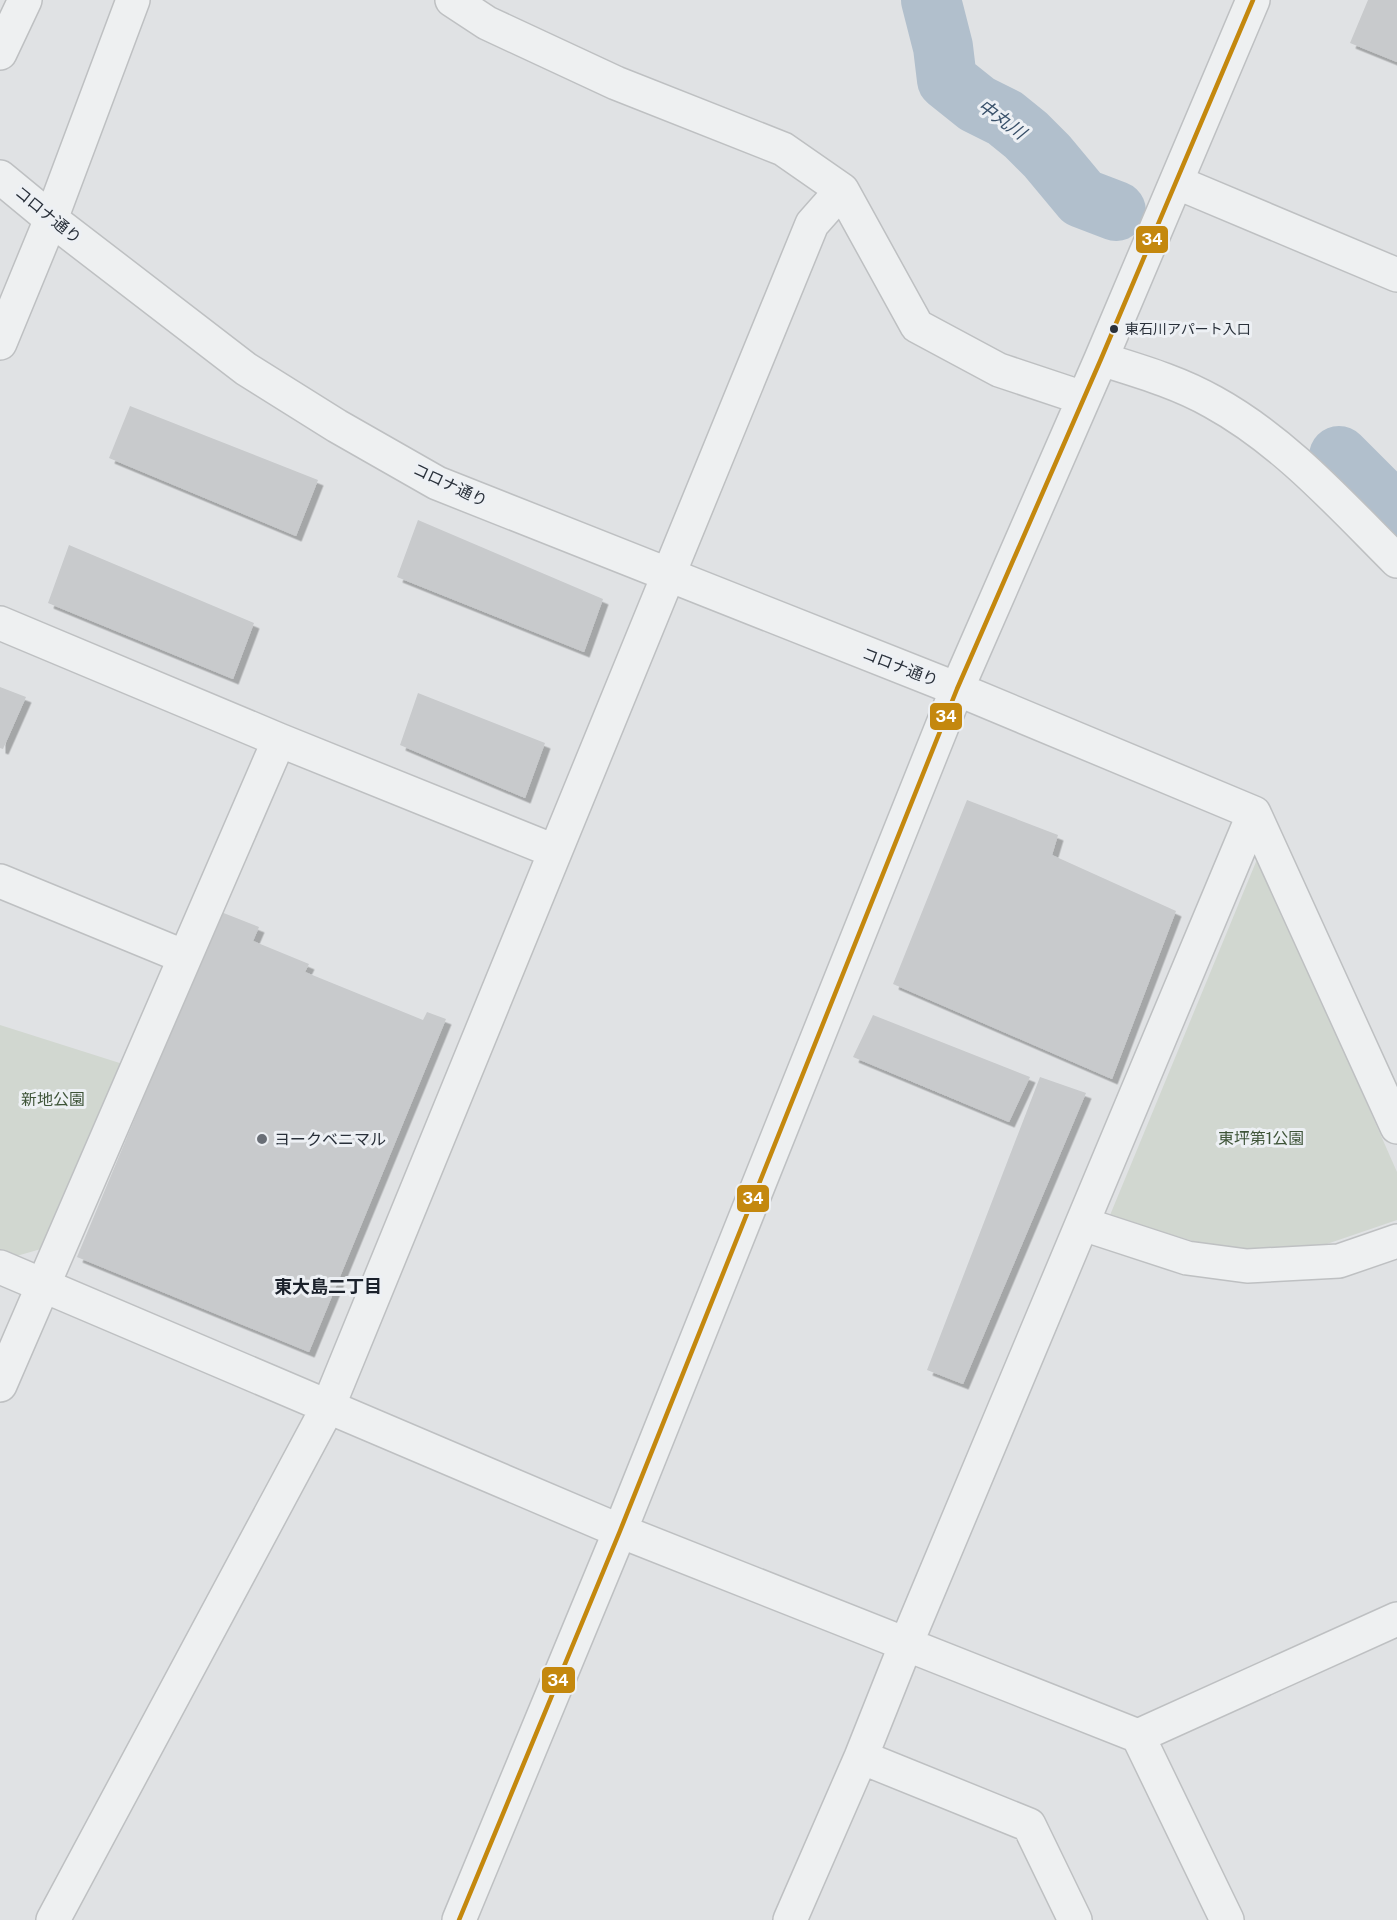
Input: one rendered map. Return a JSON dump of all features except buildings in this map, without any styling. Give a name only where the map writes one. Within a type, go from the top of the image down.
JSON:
[{"type":"street","points":[[0,53],[25,0]]},
{"type":"street","points":[[0,343],[51,219],[133,0]]},
{"type":"street","points":[[452,0],[487,23],[616,83],[783,149],[842,189],[917,326],[999,370],[1083,398]]},
{"type":"street","points":[[459,1920],[620,1531],[957,689],[1101,359],[1253,0]]},
{"type":"street","name":"コロナ通り","points":[[0,177],[246,369],[337,426],[437,483],[957,689],[1254,813]]},
{"type":"street","points":[[1176,182],[1397,275]]},
{"type":"street","points":[[53,1920],[328,1407],[812,224],[842,189]]},
{"type":"street","points":[[1101,359],[1161,378],[1212,401],[1261,432],[1329,492],[1397,561]]},
{"type":"street","points":[[0,623],[279,740],[554,851]]},
{"type":"street","points":[[0,1385],[279,740]]},
{"type":"street","points":[[1254,813],[1397,1127]]},
{"type":"street","points":[[790,1920],[861,1756],[1254,813]]},
{"type":"street","points":[[0,881],[185,957]]},
{"type":"street","points":[[1083,1224],[1187,1258],[1247,1266],[1339,1261],[1397,1241]]},
{"type":"street","points":[[0,1267],[620,1531],[1138,1736],[1227,1920]]},
{"type":"street","points":[[1138,1736],[1397,1619]]},
{"type":"street","points":[[861,1756],[1029,1825],[1075,1920]]},
{"type":"green space","name":"東坪第1公園","points":[[1258,857],[1397,1172],[1397,1220],[1315,1248],[1260,1249],[1210,1246],[1156,1230],[1108,1220]]},
{"type":"green space","name":"新地公園","points":[[0,1025],[126,1065],[41,1249],[13,1257],[0,1251]]},
{"type":"waterway","name":"中丸川","points":[[931,0],[943,47],[947,80],[977,104],[1005,118],[1026,135],[1082,198],[1116,211]]},
{"type":"waterway","name":"中丸川","points":[[1339,456],[1397,514]]},
{"type":"transit line","name":"34","points":[[459,1920],[620,1531],[957,689],[1101,359],[1253,0]]},
{"type":"place","name":"東石川アパート入口","points":[[1114,329]]},
{"type":"place","name":"ヨークベニマル","points":[[262,1139]]},
{"type":"district","name":"東大島二丁目","points":[[328,1286]]}]
